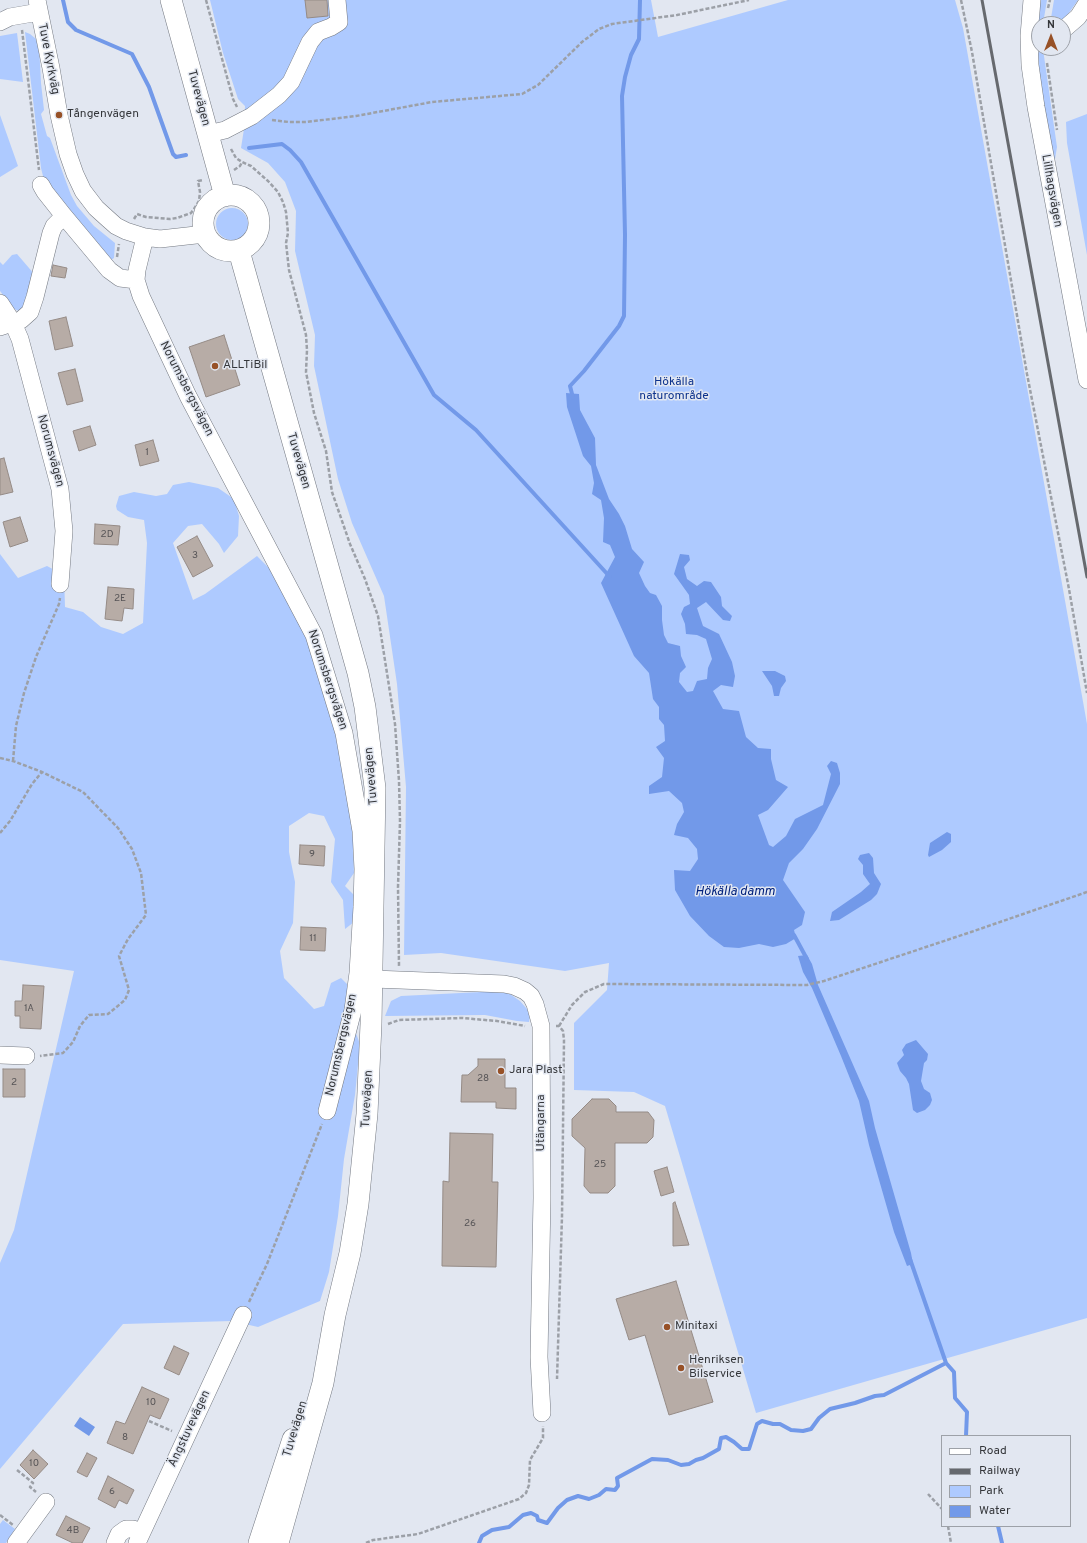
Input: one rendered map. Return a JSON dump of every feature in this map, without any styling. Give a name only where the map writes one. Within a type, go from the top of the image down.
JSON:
[{"type":"main road","name":"Tuvevägen","points":[[171,0],[216,132],[219,175],[225,196]]},
{"type":"main road","points":[[225,196],[239,196],[246,199],[256,210],[259,217],[259,231],[256,238],[251,244],[239,251],[232,252],[218,249],[205,234],[203,220],[208,207],[218,198],[225,196]]},
{"type":"main road","name":"Tuvevägen","points":[[239,251],[356,665],[365,707],[376,788],[373,979],[368,1114],[358,1204],[350,1253],[335,1315],[323,1382],[278,1543]]},
{"type":"main road","name":"Tuvevägen","points":[[259,1543],[312,1377],[335,1315]]},
{"type":"street","points":[[216,132],[252,116],[279,95],[291,82],[310,42],[318,32],[339,22],[337,0]]},
{"type":"street","name":"Lillhagsvägen","points":[[1032,0],[1033,16]]},
{"type":"street","points":[[1071,23],[1078,17],[1087,3]]},
{"type":"street","points":[[0,22],[38,6]]},
{"type":"street","name":"Tuve Kyrkväg","points":[[38,6],[51,68],[58,114],[68,154],[83,191],[96,208],[116,226],[126,231],[145,237],[160,239],[205,234]]},
{"type":"street","name":"Lillhagsvägen","points":[[1031,56],[1030,65],[1036,107],[1087,380]]},
{"type":"street","points":[[41,185],[64,216],[109,270],[120,278],[136,280],[145,237]]},
{"type":"street","points":[[0,303],[6,325],[21,320],[30,312],[51,233],[54,226],[64,216]]},
{"type":"street","name":"Norumsbergsvägen","points":[[136,280],[152,322],[188,396],[314,635],[344,733],[361,831],[363,869],[362,907],[358,972],[353,1010],[327,1111]]},
{"type":"street","name":"Norumsvägen","points":[[6,325],[20,339],[60,489],[64,531],[60,584]]},
{"type":"street","name":"Utängarna","points":[[373,979],[504,984],[525,990],[531,996],[535,1004],[541,1026],[542,1198],[539,1357],[542,1413]]},
{"type":"street","points":[[0,1055],[26,1056]]},
{"type":"street","name":"Ängstuvevägen","points":[[139,1538],[243,1315]]},
{"type":"street","points":[[16,1543],[46,1502]]},
{"type":"street","points":[[115,1543],[120,1534],[126,1529],[133,1529],[139,1538]]},
{"type":"path","points":[[206,0],[232,99],[238,108],[245,114],[252,116],[289,122],[306,122],[356,116],[432,102],[522,94],[538,85],[582,42],[599,29],[612,24],[677,16],[749,0]]},
{"type":"path","points":[[961,0],[974,59],[1027,374],[1069,589],[1087,693]]},
{"type":"path","points":[[19,15],[41,185]]},
{"type":"path","points":[[216,132],[236,158],[259,171],[278,192],[286,212],[288,232],[286,243],[289,270],[306,335],[306,372],[314,413],[326,451],[332,492],[350,544],[365,579],[378,616],[395,724],[399,781],[399,981]]},
{"type":"path","points":[[109,270],[116,265],[119,244],[137,214],[146,217],[170,219],[191,213],[199,201],[200,192],[198,181],[236,169],[242,162]]},
{"type":"path","points":[[13,761],[16,726],[24,693],[36,657],[59,604],[61,591],[60,584]]},
{"type":"path","points":[[0,758],[13,761],[42,772],[83,792],[118,828],[132,849],[141,873],[146,915],[128,940],[119,956],[129,990],[125,1000],[108,1014],[90,1015],[80,1026],[73,1042],[63,1053],[26,1056]]},
{"type":"path","points":[[0,833],[10,821],[32,784],[42,772]]},
{"type":"path","points":[[559,1026],[572,1005],[585,992],[604,984],[807,985],[824,981],[1087,892]]},
{"type":"path","points":[[386,1024],[399,1020],[462,1018],[497,1021],[525,1026],[559,1026]]},
{"type":"path","points":[[557,1384],[562,1216],[564,1056],[563,1031],[559,1026]]},
{"type":"path","points":[[243,1315],[267,1264],[327,1111]]},
{"type":"path","points":[[366,1543],[373,1540],[418,1534],[518,1499],[526,1493],[529,1485],[530,1460],[543,1438],[542,1413]]},
{"type":"path","points":[[149,1421],[186,1437]]},
{"type":"path","points":[[17,1470],[33,1483],[30,1487],[42,1496],[46,1502]]},
{"type":"path","points":[[928,1494],[941,1508]]},
{"type":"path","points":[[948,1527],[950,1543]]},
{"type":"green space","name":"Hökälla naturområde","points":[[210,0],[651,0],[658,37],[788,0],[955,0],[963,28],[1087,724],[1087,1318],[756,1413],[665,1106],[634,1092],[574,1090],[574,1023],[607,990],[609,963],[565,971],[441,953],[404,955],[406,787],[397,684],[384,596],[352,523],[338,479],[314,366],[315,335],[295,251],[296,211],[285,182],[268,163],[241,148],[245,106],[238,99],[223,53]]},
{"type":"green space","points":[[1040,0],[1047,0],[1044,16],[1039,16]]},
{"type":"green space","points":[[1054,0],[1078,0],[1067,16],[1051,16]]},
{"type":"green space","points":[[25,32],[36,39],[39,45],[44,110],[41,114],[47,136],[50,138],[71,195],[77,206],[94,226],[115,243],[114,258],[111,260],[44,180],[41,168]]},
{"type":"green space","points":[[17,33],[23,82],[0,79],[0,36]]},
{"type":"green space","points":[[1038,56],[1044,56],[1057,147],[1053,163],[1038,70]]},
{"type":"green space","points":[[1087,114],[1087,255],[1067,143],[1066,122]]},
{"type":"green space","points":[[0,115],[18,166],[0,177]]},
{"type":"green space","points":[[229,208],[235,208],[244,212],[248,224],[244,236],[235,240],[229,240],[220,236],[216,227],[216,221],[220,212]]},
{"type":"green space","points":[[17,254],[35,275],[28,302],[19,311],[14,309],[0,291],[0,262],[3,265],[12,255]]},
{"type":"green space","points":[[189,482],[218,488],[234,499],[239,516],[238,536],[224,553],[219,544],[202,524],[188,526],[173,543],[193,600],[205,594],[257,556],[269,568],[310,644],[329,698],[352,814],[354,873],[345,886],[356,897],[354,922],[345,929],[343,900],[331,882],[335,839],[324,816],[309,813],[289,826],[289,852],[295,882],[293,923],[280,951],[284,978],[314,1009],[324,1006],[331,983],[341,978],[347,984],[348,1012],[360,1044],[355,1095],[344,1159],[338,1216],[329,1272],[320,1301],[258,1327],[232,1321],[123,1324],[0,1469],[0,1263],[14,1230],[74,971],[0,960],[0,554],[18,578],[47,566],[64,575],[65,607],[83,612],[101,627],[123,634],[143,623],[147,543],[144,520],[128,517],[117,510],[116,506],[119,496],[134,492],[156,496],[167,494],[173,485]]},
{"type":"green space","points":[[501,991],[507,992],[520,1001],[527,1009],[530,1016],[529,1022],[485,1015],[385,1016],[391,1001],[401,996]]},
{"type":"green space","points":[[3,1520],[15,1529],[6,1543],[0,1543],[0,1524]]},
{"type":"water","name":"Hökälla damm","points":[[566,393],[579,394],[580,410],[595,438],[596,465],[609,499],[625,526],[632,549],[644,562],[639,573],[645,586],[650,593],[656,595],[662,606],[664,635],[668,643],[680,646],[681,656],[686,667],[680,673],[679,682],[687,692],[693,691],[697,681],[707,679],[708,668],[712,659],[706,639],[697,635],[686,634],[685,624],[681,614],[684,607],[690,604],[689,595],[674,574],[680,554],[689,555],[690,560],[684,567],[687,579],[697,586],[704,581],[711,582],[721,597],[722,606],[732,616],[730,621],[723,620],[706,602],[697,608],[703,626],[719,634],[732,662],[735,676],[733,687],[721,685],[713,691],[723,709],[739,711],[746,737],[758,748],[771,749],[771,759],[776,780],[788,787],[768,810],[758,815],[769,845],[773,847],[786,836],[795,819],[823,805],[831,774],[827,766],[831,761],[837,763],[840,773],[840,784],[817,829],[803,849],[789,863],[783,880],[805,912],[802,925],[794,930],[796,938],[786,944],[773,947],[759,944],[739,948],[724,947],[709,936],[690,916],[675,890],[674,870],[690,871],[698,859],[697,849],[688,838],[674,835],[677,824],[684,812],[682,803],[669,791],[649,794],[649,786],[662,777],[664,758],[656,747],[665,741],[664,725],[659,719],[659,707],[653,699],[649,673],[634,656],[601,583],[615,557],[610,545],[603,542],[604,518],[601,500],[592,494],[594,483],[591,466],[583,456],[567,407]]},
{"type":"water","points":[[762,671],[775,671],[785,676],[786,681],[781,688],[779,696],[774,696],[772,686]]},
{"type":"water","points":[[947,832],[951,834],[951,842],[942,850],[929,857],[930,843]]},
{"type":"water","points":[[869,853],[873,858],[874,873],[881,884],[877,894],[871,900],[839,920],[830,921],[832,912],[870,884],[863,874],[863,865],[858,859],[860,855]]},
{"type":"water","points":[[807,955],[812,964],[818,985],[869,1101],[875,1128],[911,1253],[913,1264],[907,1266],[894,1232],[869,1145],[859,1101],[812,988],[803,972],[798,956]]},
{"type":"water","points":[[916,1040],[928,1054],[927,1060],[924,1063],[921,1081],[924,1089],[930,1093],[932,1100],[930,1105],[925,1110],[917,1113],[913,1110],[909,1084],[900,1071],[897,1063],[904,1055],[902,1050],[906,1044]]},
{"type":"water","points":[[80,1417],[95,1427],[89,1436],[74,1426]]},
{"type":"building","points":[[305,0],[327,0],[328,16],[307,18]]},
{"type":"building","points":[[53,265],[67,268],[65,278],[51,276]]},
{"type":"building","points":[[66,317],[73,346],[55,350],[49,321]]},
{"type":"building","name":"ALLTiBil","points":[[224,335],[240,385],[206,397],[189,347]]},
{"type":"building","points":[[75,369],[83,401],[67,405],[58,373]]},
{"type":"building","points":[[90,426],[96,445],[79,451],[73,431]]},
{"type":"building","points":[[153,440],[159,461],[140,466],[135,445]]},
{"type":"building","points":[[4,458],[13,492],[0,495],[0,459]]},
{"type":"building","points":[[20,517],[28,541],[10,547],[3,522]]},
{"type":"building","points":[[95,524],[120,526],[118,545],[94,544]]},
{"type":"building","points":[[197,536],[213,566],[193,577],[177,547]]},
{"type":"building","points":[[108,587],[134,589],[133,609],[124,608],[122,621],[105,619]]},
{"type":"building","points":[[300,845],[325,846],[324,866],[299,864]]},
{"type":"building","points":[[301,927],[326,928],[325,951],[300,950]]},
{"type":"building","points":[[23,985],[44,986],[41,1029],[20,1028],[20,1016],[15,1016],[15,1001],[22,1001]]},
{"type":"building","points":[[478,1059],[505,1059],[505,1088],[516,1088],[516,1109],[496,1108],[496,1102],[461,1102],[462,1075],[468,1075],[478,1066]]},
{"type":"building","points":[[3,1069],[25,1069],[25,1097],[3,1097]]},
{"type":"building","points":[[592,1099],[609,1099],[616,1106],[616,1112],[648,1112],[654,1120],[653,1137],[647,1143],[615,1143],[615,1186],[608,1193],[590,1193],[584,1186],[585,1148],[572,1136],[572,1119]]},
{"type":"building","points":[[450,1133],[493,1134],[492,1182],[498,1182],[496,1267],[442,1266],[443,1181],[449,1182]]},
{"type":"building","points":[[667,1167],[674,1192],[661,1196],[654,1171]]},
{"type":"building","points":[[675,1202],[689,1245],[673,1246],[673,1203]]},
{"type":"building","points":[[676,1281],[713,1402],[669,1415],[645,1335],[629,1340],[616,1299]]},
{"type":"building","points":[[174,1346],[189,1353],[179,1375],[164,1368]]},
{"type":"building","points":[[142,1387],[169,1399],[160,1419],[150,1415],[133,1454],[107,1443],[116,1421],[125,1424]]},
{"type":"building","points":[[33,1450],[48,1464],[34,1479],[20,1465]]},
{"type":"building","points":[[87,1453],[97,1458],[87,1477],[77,1472]]},
{"type":"building","points":[[108,1476],[134,1490],[127,1504],[119,1500],[115,1508],[98,1499]]},
{"type":"building","points":[[66,1516],[90,1528],[82,1543],[73,1543],[56,1535]]},
{"type":"waterway","points":[[63,0],[68,22],[76,30],[132,54],[149,87],[173,154],[176,157],[186,155]]},
{"type":"waterway","points":[[573,398],[570,386],[584,371],[619,326],[624,316],[625,235],[622,96],[631,55],[639,39],[640,0]]},
{"type":"waterway","points":[[249,148],[282,144],[301,162],[434,395],[476,430],[610,577]]},
{"type":"waterway","points":[[794,935],[807,959]]},
{"type":"waterway","points":[[910,1259],[946,1363],[954,1372],[955,1398],[967,1412],[966,1435]]},
{"type":"waterway","points":[[479,1543],[482,1536],[492,1530],[509,1527],[523,1515],[531,1513],[537,1516],[538,1520],[547,1523],[558,1508],[567,1500],[578,1496],[589,1499],[599,1495],[606,1489],[615,1490],[618,1486],[617,1478],[652,1459],[668,1460],[681,1465],[689,1464],[719,1449],[721,1438],[726,1437],[742,1449],[749,1449],[757,1424],[762,1421],[780,1424],[791,1430],[803,1431],[811,1429],[819,1418],[830,1409],[875,1396],[884,1395],[946,1363]]},
{"type":"waterway","points":[[998,1527],[1002,1543]]},
{"type":"railway","points":[[982,0],[1087,577]]},
{"type":"place","name":"Tångenvägen","points":[[59,115]]},
{"type":"place","name":"ALLTiBil","points":[[215,366]]},
{"type":"place","name":"Jara Plast","points":[[501,1071]]},
{"type":"place","name":"Minitaxi","points":[[667,1327]]},
{"type":"place","name":"Henriksen Bilservice","points":[[681,1368]]}]
